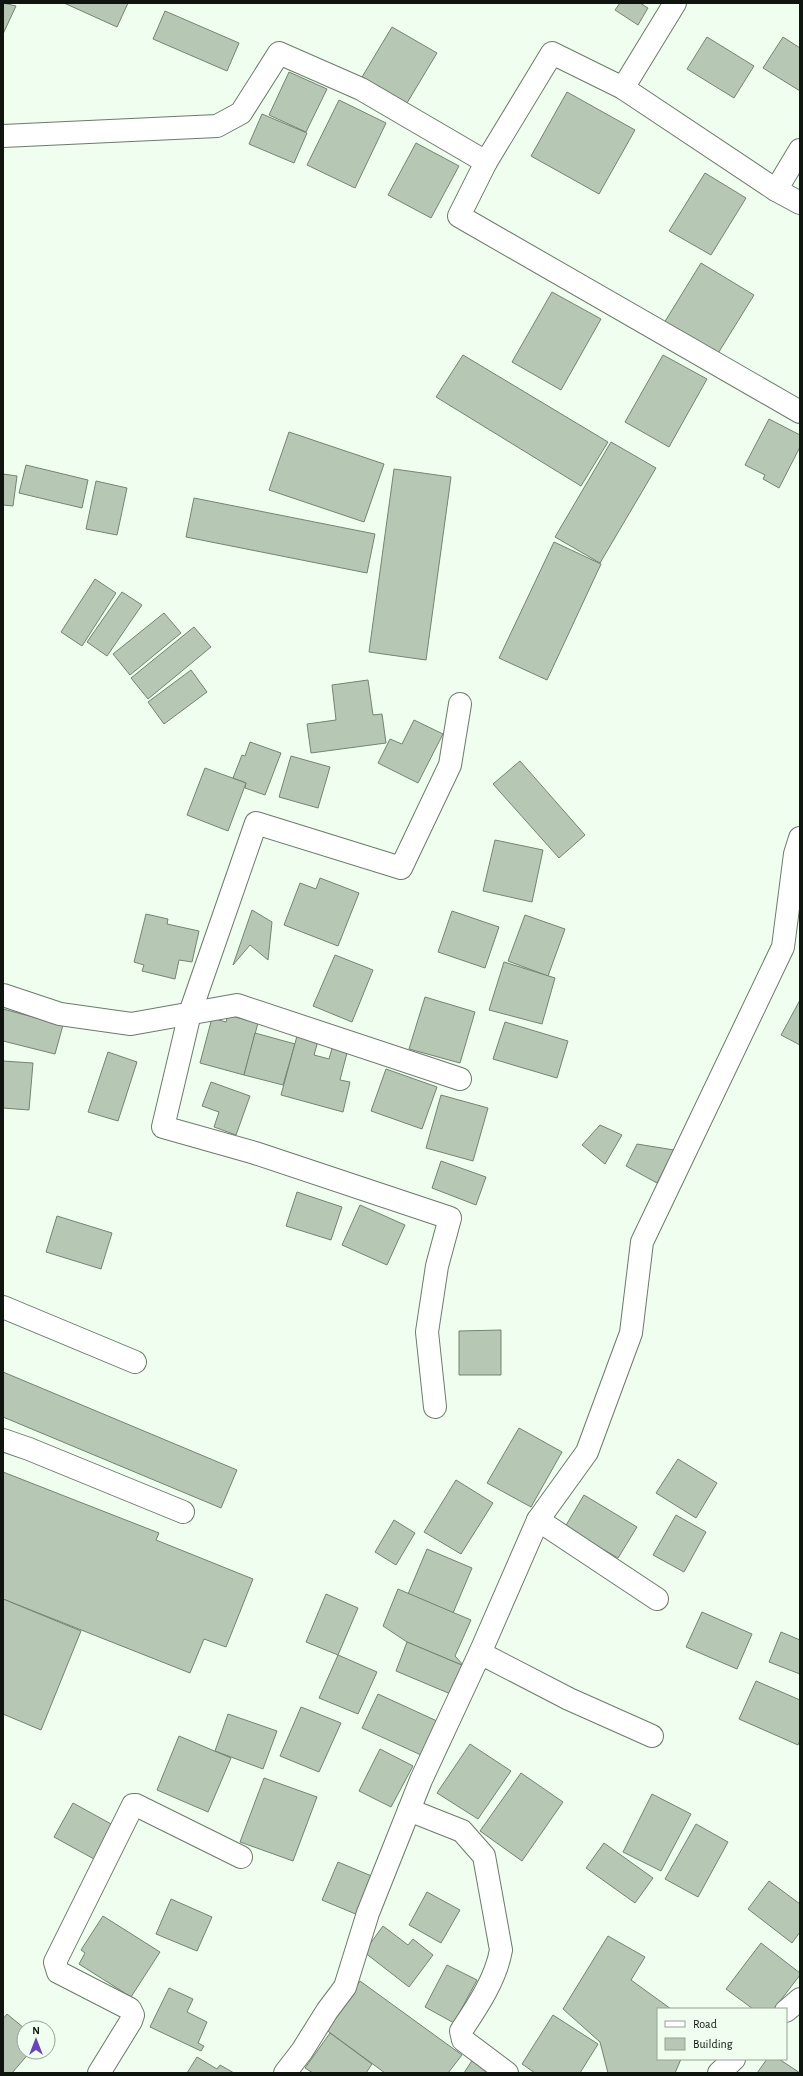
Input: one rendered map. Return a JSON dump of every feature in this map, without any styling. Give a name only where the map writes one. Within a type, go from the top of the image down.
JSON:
[{"type":"street","points":[[623,88],[675,3]]},
{"type":"street","points":[[3,136],[217,126],[241,113],[279,53],[361,89],[486,162]]},
{"type":"street","points":[[800,203],[776,190],[623,88],[552,53],[486,162],[459,216],[800,412]]},
{"type":"street","points":[[776,190],[800,150]]},
{"type":"street","points":[[435,1407],[427,1332],[437,1266],[450,1218],[255,1153],[163,1127],[190,1013],[256,823],[401,868],[450,765],[460,704]]},
{"type":"street","points":[[285,2073],[302,2051],[326,2011],[345,1986],[368,1913],[409,1810],[538,1520],[587,1452],[631,1332],[642,1242],[783,947],[795,854],[800,838]]},
{"type":"street","points":[[3,995],[60,1014],[131,1024],[237,1005],[460,1079]]},
{"type":"street","points":[[3,1307],[135,1362]]},
{"type":"street","points":[[3,1440],[29,1449],[183,1512]]},
{"type":"street","points":[[538,1520],[657,1599]]},
{"type":"street","points":[[480,1653],[569,1699],[652,1736]]},
{"type":"street","points":[[99,2073],[132,2022],[133,2015],[130,2009],[58,1972],[55,1962],[134,1805],[241,1857]]},
{"type":"street","points":[[409,1810],[462,1830],[484,1856],[500,1950],[498,1965],[472,2015],[461,2031],[463,2040],[507,2073]]},
{"type":"street","points":[[787,2010],[800,1999]]},
{"type":"street","points":[[718,2073],[733,2060]]},
{"type":"building","points":[[3,3],[16,6],[3,34]]},
{"type":"building","points":[[64,3],[128,3],[117,27]]},
{"type":"building","points":[[620,3],[640,3],[648,8],[638,25],[615,10]]},
{"type":"building","points":[[165,11],[239,43],[227,71],[153,39]]},
{"type":"building","points":[[392,27],[437,53],[407,103],[362,77]]},
{"type":"building","points":[[707,37],[754,66],[734,98],[687,69]]},
{"type":"building","points":[[783,37],[800,48],[800,91],[763,68]]},
{"type":"building","points":[[289,72],[327,89],[306,132],[269,115]]},
{"type":"building","points":[[567,92],[635,130],[599,194],[531,156]]},
{"type":"building","points":[[339,100],[386,123],[355,188],[307,165]]},
{"type":"building","points":[[262,114],[307,133],[294,163],[249,144]]},
{"type":"building","points":[[416,143],[459,166],[431,218],[388,195]]},
{"type":"building","points":[[705,173],[746,198],[711,255],[669,231]]},
{"type":"building","points":[[701,263],[754,295],[717,355],[664,323]]},
{"type":"building","points":[[552,292],[601,319],[561,390],[512,362]]},
{"type":"building","points":[[463,355],[608,442],[581,486],[436,397]]},
{"type":"building","points":[[663,355],[707,379],[669,447],[625,422]]},
{"type":"building","points":[[769,419],[800,435],[800,447],[779,488],[763,479],[765,475],[745,465]]},
{"type":"building","points":[[289,432],[384,464],[364,522],[269,490]]},
{"type":"building","points":[[611,442],[656,468],[600,563],[555,537]]},
{"type":"building","points":[[26,465],[88,480],[82,508],[19,493]]},
{"type":"building","points":[[394,469],[451,477],[426,660],[369,652]]},
{"type":"building","points":[[3,474],[17,476],[13,506],[3,505]]},
{"type":"building","points":[[96,481],[127,488],[117,535],[86,529]]},
{"type":"building","points":[[194,498],[375,534],[367,573],[186,537]]},
{"type":"building","points":[[554,542],[601,564],[547,680],[499,658]]},
{"type":"building","points":[[95,579],[116,593],[82,646],[61,632]]},
{"type":"building","points":[[122,592],[142,605],[107,656],[87,642]]},
{"type":"building","points":[[164,613],[181,633],[130,675],[113,654]]},
{"type":"building","points":[[194,627],[211,647],[148,699],[131,678]]},
{"type":"building","points":[[191,670],[207,692],[164,724],[148,702]]},
{"type":"building","points":[[368,680],[373,715],[382,714],[386,743],[311,753],[307,724],[336,720],[332,685]]},
{"type":"building","points":[[414,720],[443,734],[418,783],[378,763],[390,739],[402,744]]},
{"type":"building","points":[[250,742],[281,753],[265,795],[245,788],[246,783],[233,778],[242,755],[245,756]]},
{"type":"building","points":[[291,756],[330,767],[318,808],[279,797]]},
{"type":"building","points":[[520,761],[585,835],[559,858],[493,784]]},
{"type":"building","points":[[205,768],[246,783],[228,831],[187,815]]},
{"type":"building","points":[[495,840],[543,850],[532,902],[483,891]]},
{"type":"building","points":[[320,878],[359,893],[338,946],[284,925],[300,883],[316,889]]},
{"type":"building","points":[[252,910],[272,922],[268,960],[250,945],[233,965]]},
{"type":"building","points":[[452,911],[499,927],[485,968],[438,952]]},
{"type":"building","points":[[146,914],[168,919],[167,924],[199,931],[192,962],[179,960],[175,979],[142,971],[144,965],[134,962]]},
{"type":"building","points":[[525,915],[565,929],[548,976],[508,961]]},
{"type":"building","points":[[335,955],[373,970],[352,1022],[313,1006]]},
{"type":"building","points":[[504,962],[555,978],[542,1024],[489,1010]]},
{"type":"building","points":[[425,997],[475,1012],[460,1063],[409,1049]]},
{"type":"building","points":[[800,1000],[800,1045],[781,1035]]},
{"type":"building","points":[[3,1009],[63,1025],[55,1054],[3,1041]]},
{"type":"building","points":[[228,1015],[258,1023],[244,1075],[200,1063],[212,1018],[226,1022]]},
{"type":"building","points":[[505,1022],[568,1041],[557,1078],[493,1059]]},
{"type":"building","points":[[255,1033],[295,1044],[283,1085],[244,1075]]},
{"type":"building","points":[[297,1036],[318,1041],[314,1055],[329,1059],[333,1045],[348,1049],[340,1080],[350,1082],[343,1112],[281,1095]]},
{"type":"building","points":[[108,1052],[137,1062],[118,1121],[88,1112]]},
{"type":"building","points":[[3,1061],[33,1063],[29,1110],[3,1108]]},
{"type":"building","points":[[386,1069],[437,1087],[422,1129],[371,1111]]},
{"type":"building","points":[[211,1082],[250,1096],[236,1135],[214,1127],[219,1112],[202,1106]]},
{"type":"building","points":[[441,1095],[488,1108],[473,1161],[426,1148]]},
{"type":"building","points":[[600,1125],[622,1135],[605,1164],[582,1145]]},
{"type":"building","points":[[637,1144],[674,1150],[657,1183],[626,1166]]},
{"type":"building","points":[[441,1161],[486,1177],[476,1205],[432,1188]]},
{"type":"building","points":[[297,1192],[342,1207],[331,1240],[286,1226]]},
{"type":"building","points":[[360,1205],[405,1225],[387,1265],[342,1245]]},
{"type":"building","points":[[57,1216],[112,1233],[101,1269],[46,1252]]},
{"type":"building","points":[[501,1330],[501,1375],[459,1375],[459,1331]]},
{"type":"building","points":[[3,1372],[237,1470],[221,1508],[3,1417]]},
{"type":"building","points":[[519,1428],[562,1452],[531,1507],[487,1483]]},
{"type":"building","points":[[678,1459],[717,1483],[696,1518],[656,1493]]},
{"type":"building","points":[[3,1472],[159,1533],[156,1540],[253,1579],[226,1647],[204,1639],[190,1673],[3,1599]]},
{"type":"building","points":[[456,1480],[493,1503],[461,1554],[424,1532]]},
{"type":"building","points":[[584,1495],[637,1527],[618,1558],[565,1527]]},
{"type":"building","points":[[676,1515],[706,1532],[684,1572],[653,1555]]},
{"type":"building","points":[[394,1520],[415,1533],[396,1565],[375,1552]]},
{"type":"building","points":[[427,1549],[472,1568],[453,1613],[408,1594]]},
{"type":"building","points":[[398,1589],[471,1620],[455,1656],[464,1666],[407,1642],[383,1626]]},
{"type":"building","points":[[326,1594],[358,1608],[338,1655],[306,1642]]},
{"type":"building","points":[[3,1599],[81,1631],[41,1730],[3,1714]]},
{"type":"building","points":[[702,1612],[752,1634],[737,1669],[686,1647]]},
{"type":"building","points":[[781,1632],[800,1640],[800,1674],[769,1662]]},
{"type":"building","points":[[407,1642],[464,1666],[453,1695],[396,1671]]},
{"type":"building","points":[[338,1655],[377,1672],[358,1714],[319,1698]]},
{"type":"building","points":[[756,1681],[800,1700],[800,1740],[798,1745],[739,1719]]},
{"type":"building","points":[[378,1694],[437,1721],[421,1755],[362,1728]]},
{"type":"building","points":[[301,1707],[341,1723],[319,1772],[280,1756]]},
{"type":"building","points":[[228,1714],[277,1731],[263,1769],[215,1751]]},
{"type":"building","points":[[179,1736],[231,1758],[208,1812],[157,1790]]},
{"type":"building","points":[[470,1744],[511,1771],[478,1819],[437,1793]]},
{"type":"building","points":[[380,1749],[413,1766],[391,1807],[359,1791]]},
{"type":"building","points":[[521,1773],[563,1802],[522,1861],[480,1831]]},
{"type":"building","points":[[264,1778],[317,1797],[293,1861],[240,1842]]},
{"type":"building","points":[[652,1794],[691,1814],[661,1871],[623,1852]]},
{"type":"building","points":[[73,1803],[113,1825],[94,1859],[54,1837]]},
{"type":"building","points":[[696,1824],[728,1842],[698,1897],[665,1879]]},
{"type":"building","points":[[604,1843],[653,1878],[635,1903],[586,1868]]},
{"type":"building","points":[[338,1862],[374,1877],[358,1915],[322,1900]]},
{"type":"building","points":[[769,1881],[800,1904],[800,1932],[792,1943],[748,1909]]},
{"type":"building","points":[[427,1892],[460,1910],[441,1943],[409,1925]]},
{"type":"building","points":[[171,1899],[212,1917],[197,1951],[156,1934]]},
{"type":"building","points":[[103,1916],[160,1952],[131,1997],[79,1964],[85,1953],[81,1950]]},
{"type":"building","points":[[383,1926],[408,1945],[413,1939],[433,1955],[409,1987],[364,1952]]},
{"type":"building","points":[[608,1936],[645,1957],[631,1980],[670,2008],[657,2008],[657,2060],[681,2060],[675,2073],[608,2073],[600,2042],[563,2009]]},
{"type":"building","points":[[761,1943],[800,1973],[775,2008],[752,2008],[726,1989]]},
{"type":"building","points":[[447,1965],[477,1980],[454,2023],[425,2007]]},
{"type":"building","points":[[360,1981],[462,2055],[448,2073],[385,2073],[325,2029]]},
{"type":"building","points":[[169,1988],[193,1999],[187,2012],[207,2022],[198,2043],[204,2046],[201,2051],[150,2027]]},
{"type":"building","points":[[7,2014],[16,2021],[16,2060],[23,2060],[12,2073],[3,2073],[3,2019]]},
{"type":"building","points":[[553,2015],[598,2044],[580,2073],[535,2073],[522,2064]]},
{"type":"building","points":[[330,2033],[372,2064],[366,2073],[313,2073],[305,2068]]},
{"type":"building","points":[[197,2057],[217,2069],[220,2065],[234,2073],[187,2073]]},
{"type":"building","points":[[473,2059],[494,2073],[464,2073]]},
{"type":"building","points":[[766,2060],[780,2060],[800,2073],[757,2073]]}]
